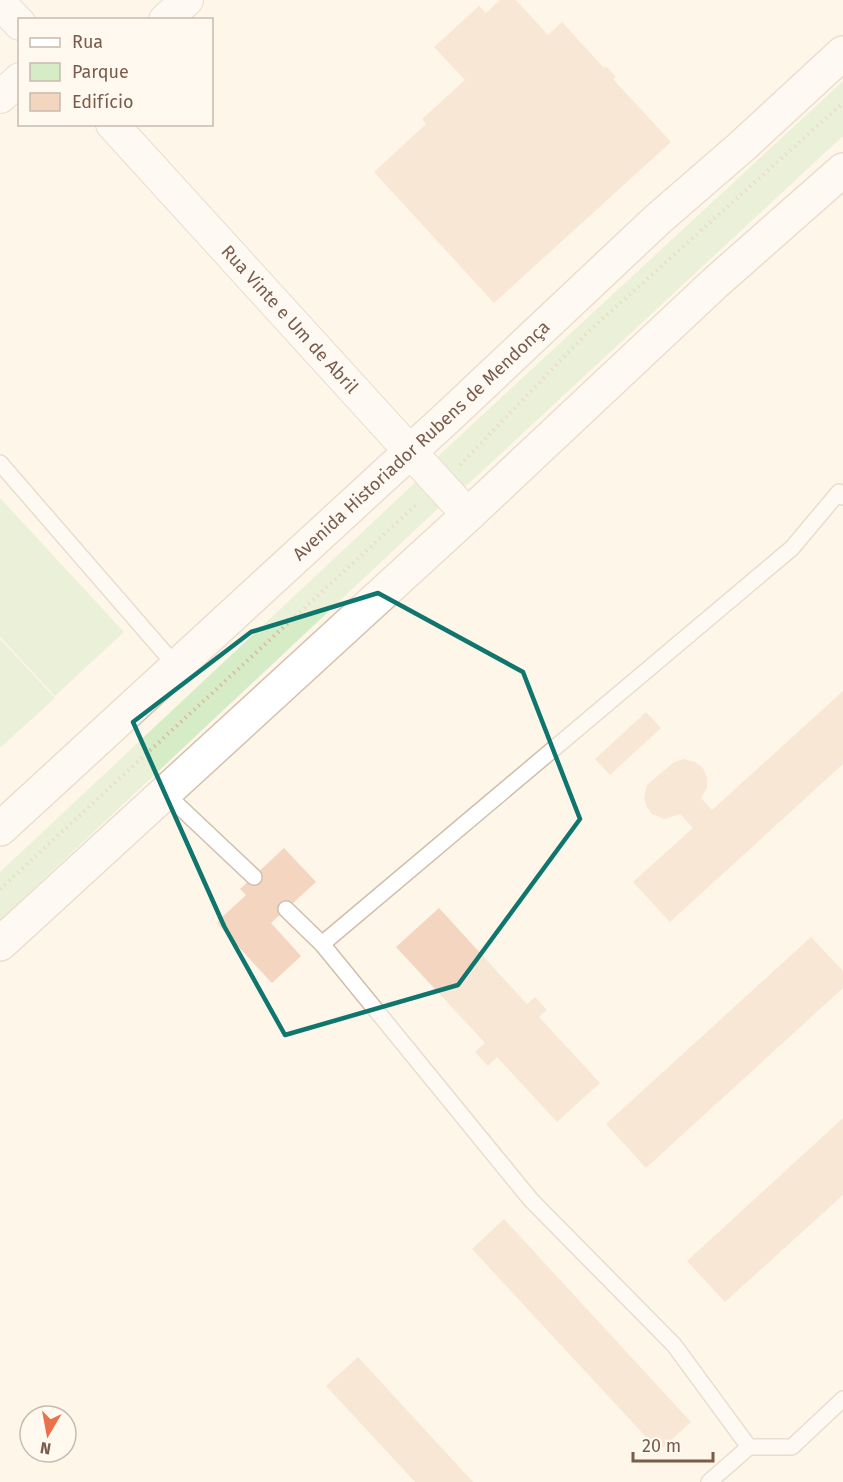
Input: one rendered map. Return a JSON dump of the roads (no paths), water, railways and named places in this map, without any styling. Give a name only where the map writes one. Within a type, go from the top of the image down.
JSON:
[{"type":"main road","name":"Avenida Historiador Rubens de Mendonça","points":[[0,829],[410,452],[658,219],[740,148],[843,53]]},
{"type":"main road","points":[[0,944],[468,515],[715,283],[843,170]]},
{"type":"street","points":[[167,18],[187,0]]},
{"type":"street","points":[[0,3],[18,22]]},
{"type":"street","points":[[0,97],[18,81]]},
{"type":"street","name":"Rua Vinte e Um de Abril","points":[[114,126],[468,515]]},
{"type":"lane","points":[[0,463],[176,666]]},
{"type":"lane","points":[[322,944],[792,548],[839,492],[843,497]]},
{"type":"lane","points":[[165,793],[254,877]]},
{"type":"lane","points":[[286,909],[322,944],[531,1200],[674,1345],[749,1447]]},
{"type":"lane","points":[[709,1482],[749,1447],[792,1448],[843,1400]]}]
